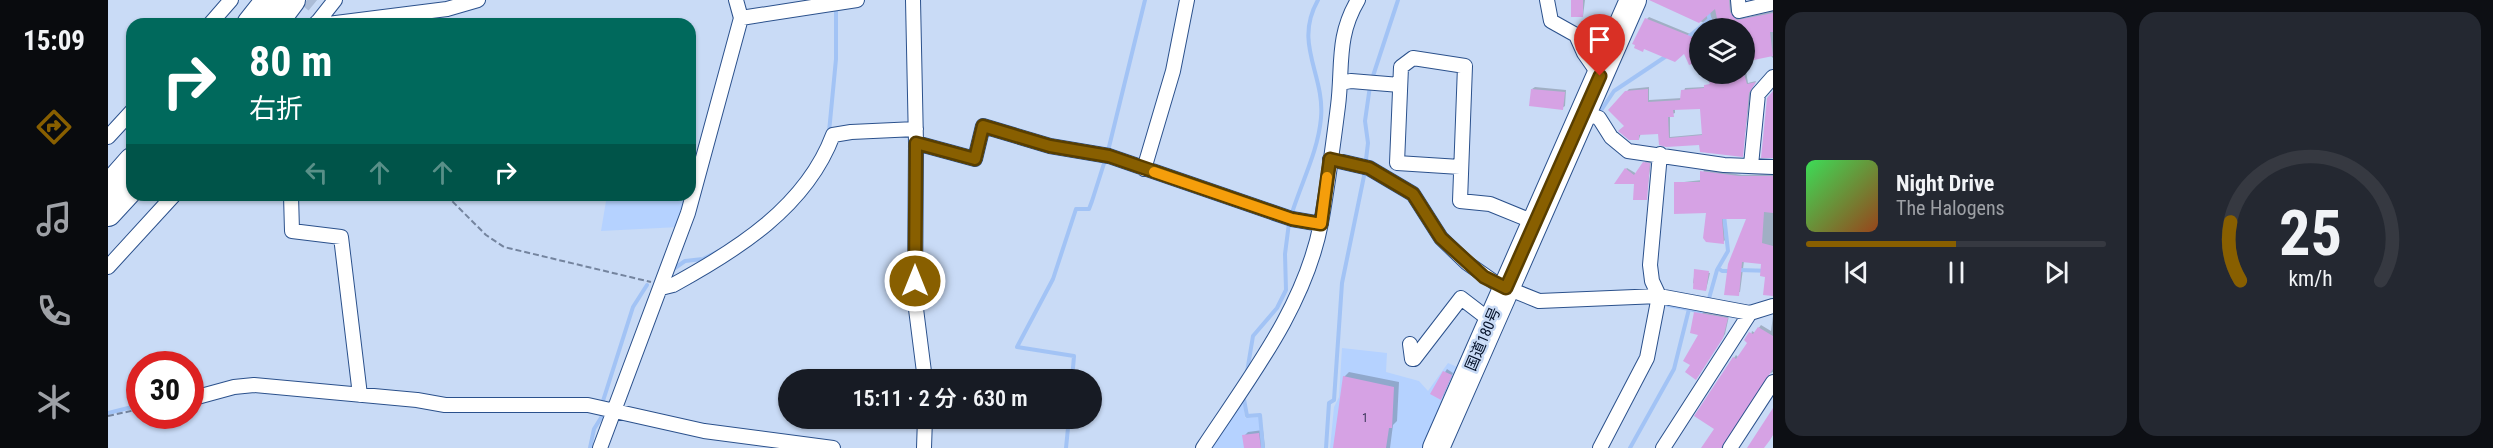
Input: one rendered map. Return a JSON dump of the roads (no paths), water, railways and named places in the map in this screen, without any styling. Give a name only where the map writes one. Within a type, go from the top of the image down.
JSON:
[{"type":"highway","points":[[255,18],[269,0]]},
{"type":"highway","name":"国道180号","points":[[1436,448],[1534,222],[1593,116],[1600,76],[1634,0]]},
{"type":"highway","points":[[295,18],[312,13]]},
{"type":"highway","points":[[108,188],[126,168]]},
{"type":"highway","points":[[108,213],[126,194]]},
{"type":"street","points":[[215,18],[231,0]]},
{"type":"street","points":[[312,13],[335,0]]},
{"type":"street","points":[[376,18],[432,11],[478,0]]},
{"type":"street","points":[[696,184],[741,18],[736,0]]},
{"type":"street","points":[[741,18],[857,0]]},
{"type":"street","points":[[913,0],[916,136],[915,301],[924,369]]},
{"type":"street","points":[[1144,169],[1173,71],[1187,0]]},
{"type":"street","points":[[1203,448],[1269,347],[1309,270],[1321,224],[1340,83],[1345,22],[1358,0]]},
{"type":"street","points":[[1547,0],[1551,21],[1576,35],[1600,76]]},
{"type":"street","points":[[1737,0],[1739,11],[1773,3]]},
{"type":"street","points":[[1460,167],[1397,163],[1401,67],[1413,58],[1465,66],[1460,201],[1490,204],[1534,222]]},
{"type":"street","points":[[1751,165],[1758,94],[1773,76]]},
{"type":"street","points":[[1340,83],[1400,85]]},
{"type":"street","points":[[1593,116],[1611,137],[1628,151],[1722,165],[1773,167]]},
{"type":"street","points":[[108,136],[126,117]]},
{"type":"street","points":[[661,286],[672,285],[743,244],[767,225],[824,161],[833,135],[851,132],[916,136],[975,159],[983,126],[1050,146],[1107,156],[1291,219],[1321,224]]},
{"type":"street","points":[[1600,448],[1647,358],[1659,296],[1652,281],[1650,265],[1660,154]]},
{"type":"street","points":[[1330,159],[1363,167],[1394,180],[1413,194],[1441,238],[1484,277],[1539,301],[1659,296],[1750,313],[1773,306]]},
{"type":"street","points":[[108,267],[168,201]]},
{"type":"street","points":[[291,201],[292,231],[341,237],[359,391]]},
{"type":"street","points":[[600,448],[605,409],[661,286],[691,201]]},
{"type":"street","points":[[1410,344],[1412,359],[1414,359],[1461,298],[1491,321]]},
{"type":"street","points":[[1663,448],[1750,313]]},
{"type":"street","points":[[1730,448],[1773,382]]},
{"type":"street","points":[[204,395],[234,387],[254,386],[359,391],[429,403],[565,403],[605,409],[704,431],[833,448]]},
{"type":"street","points":[[924,448],[925,429]]},
{"type":"waterway","points":[[1073,369],[1074,356],[1017,347],[1053,279],[1076,209],[1089,209],[1092,201],[1108,151],[1145,0]]},
{"type":"waterway","points":[[1291,216],[1313,155],[1321,118],[1319,87],[1308,31],[1318,0]]},
{"type":"waterway","points":[[1372,79],[1398,0]]},
{"type":"waterway","points":[[1706,0],[1709,18]]},
{"type":"waterway","points":[[829,132],[836,59],[836,8]]},
{"type":"waterway","points":[[1598,115],[1614,91],[1668,55]]},
{"type":"waterway","points":[[1326,448],[1329,403],[1334,400],[1342,283],[1364,176],[1368,143],[1365,121],[1370,86]]},
{"type":"waterway","points":[[1708,302],[1717,270],[1728,251],[1724,215]]},
{"type":"waterway","points":[[1247,372],[1253,336],[1277,308],[1286,290],[1285,254],[1289,223]]},
{"type":"waterway","points":[[675,268],[685,261],[703,259],[721,250]]},
{"type":"waterway","points":[[1718,268],[1722,271],[1731,271]]},
{"type":"waterway","points":[[1739,270],[1773,271]]},
{"type":"waterway","points":[[602,404],[633,307],[647,285]]},
{"type":"waterway","points":[[1668,305],[1689,309]]},
{"type":"waterway","points":[[1630,448],[1674,369],[1689,309],[1701,312],[1704,308]]},
{"type":"waterway","points":[[1244,399],[1247,416],[1260,415],[1263,448]]},
{"type":"waterway","points":[[108,413],[126,408]]},
{"type":"waterway","points":[[590,448],[594,429],[604,413]]},
{"type":"waterway","points":[[1066,448],[1068,429]]},
{"type":"tunnel","points":[[307,0],[313,5]]}]
